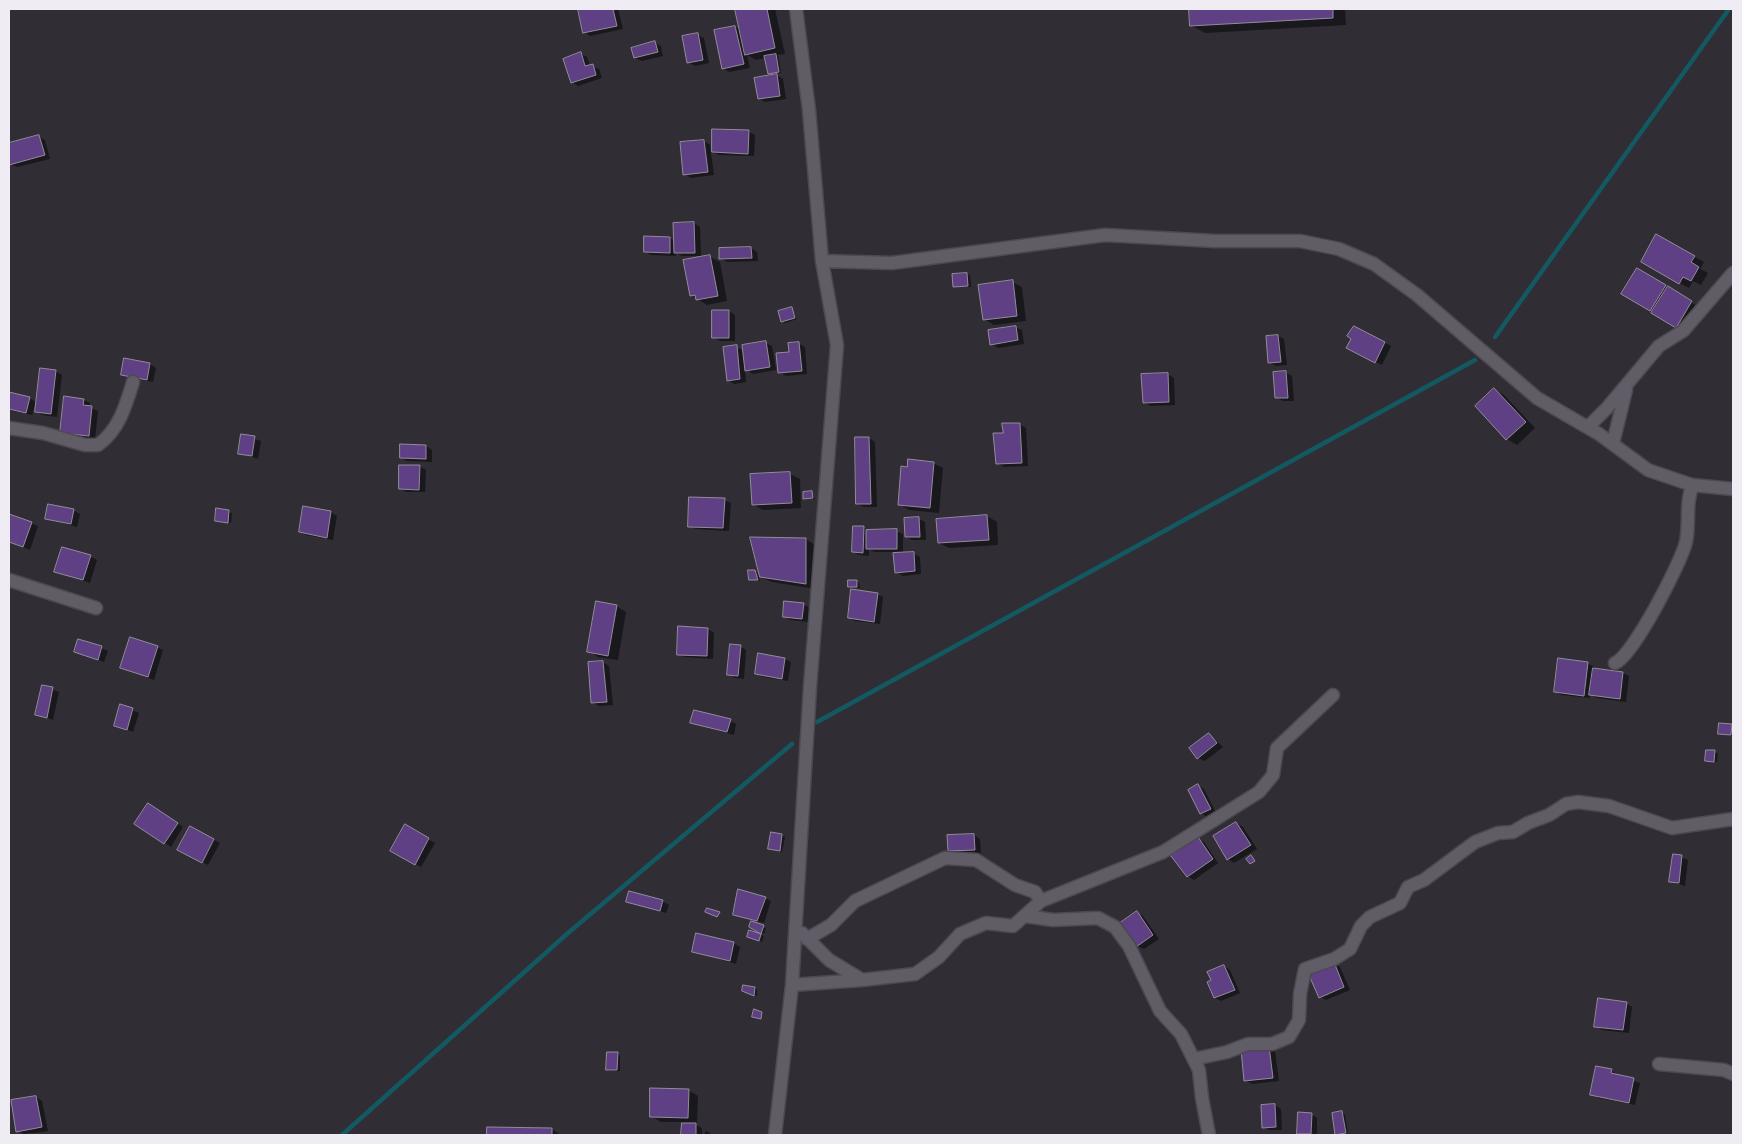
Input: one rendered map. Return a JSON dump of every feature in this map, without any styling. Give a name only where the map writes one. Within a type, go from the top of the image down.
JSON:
[{"type":"street","points":[[775,1135],[792,984],[810,687],[837,345],[822,261],[809,110],[796,9]]},
{"type":"street","points":[[822,261],[892,263],[1105,235],[1215,241],[1300,241],[1339,249],[1382,269],[1417,294],[1537,398],[1588,427],[1648,470],[1693,485],[1733,489]]},
{"type":"street","points":[[1588,427],[1659,346],[1683,331],[1733,273]]},
{"type":"street","points":[[9,428],[43,433],[85,445],[98,445],[105,440],[126,406],[133,382]]},
{"type":"street","points":[[1612,443],[1629,382]]},
{"type":"street","points":[[1615,663],[1622,660],[1634,644],[1679,564],[1686,542],[1689,515],[1688,495],[1693,485]]},
{"type":"street","points":[[9,580],[96,608]]},
{"type":"street","points":[[792,984],[862,980],[915,974],[939,957],[960,934],[986,923],[1013,926],[1041,901],[1163,852],[1259,792],[1273,775],[1277,748],[1333,695]]},
{"type":"street","points":[[1194,1059],[1228,1052],[1248,1044],[1272,1044],[1289,1037],[1299,1020],[1300,994],[1306,969],[1334,959],[1350,949],[1361,926],[1370,917],[1400,902],[1408,887],[1424,880],[1475,842],[1498,833],[1513,832],[1528,823],[1549,815],[1566,804],[1578,802],[1609,806],[1672,828],[1733,819]]},
{"type":"street","points":[[807,939],[831,925],[855,901],[945,858],[976,860],[1016,885],[1035,892],[1041,901]]},
{"type":"street","points":[[1025,916],[1053,920],[1098,918],[1114,927],[1129,946],[1160,1011],[1181,1034],[1194,1059],[1199,1070],[1209,1135]]},
{"type":"street","points":[[796,928],[829,960],[862,980]]},
{"type":"street","points":[[1659,1064],[1724,1070],[1733,1074]]},
{"type":"building","points":[[578,9],[613,9],[617,26],[583,33]]},
{"type":"building","points":[[735,9],[767,9],[775,48],[745,55]]},
{"type":"building","points":[[1189,9],[1333,9],[1333,18],[1190,26]]},
{"type":"building","points":[[735,26],[744,64],[722,69],[714,30]]},
{"type":"building","points":[[698,33],[703,60],[687,63],[682,36]]},
{"type":"building","points":[[655,41],[658,52],[634,58],[631,48]]},
{"type":"building","points":[[581,52],[585,66],[593,64],[596,75],[571,83],[563,59]]},
{"type":"building","points":[[776,54],[779,72],[768,74],[764,56]]},
{"type":"building","points":[[777,74],[780,96],[758,99],[754,78]]},
{"type":"building","points":[[712,129],[749,130],[748,154],[712,152]]},
{"type":"building","points":[[39,135],[45,155],[9,165],[9,143]]},
{"type":"building","points":[[704,140],[708,172],[683,175],[680,142]]},
{"type":"building","points":[[694,222],[695,253],[674,253],[673,223]]},
{"type":"building","points":[[1656,234],[1695,256],[1691,262],[1699,267],[1691,281],[1683,277],[1679,284],[1641,262]]},
{"type":"building","points":[[644,236],[670,237],[670,253],[644,252]]},
{"type":"building","points":[[751,247],[752,258],[719,259],[719,248]]},
{"type":"building","points":[[710,255],[718,296],[696,300],[695,295],[690,296],[683,260]]},
{"type":"building","points":[[1637,268],[1666,285],[1650,311],[1621,294]]},
{"type":"building","points":[[967,273],[968,286],[953,287],[952,274]]},
{"type":"building","points":[[1013,280],[1017,316],[983,320],[978,285]]},
{"type":"building","points":[[1668,286],[1692,301],[1676,328],[1651,313]]},
{"type":"building","points":[[792,307],[795,318],[781,322],[778,311]]},
{"type":"building","points":[[712,310],[729,310],[729,338],[712,338]]},
{"type":"building","points":[[1016,326],[1018,340],[990,345],[988,330]]},
{"type":"building","points":[[1354,326],[1385,342],[1375,363],[1346,348],[1351,339],[1347,336]]},
{"type":"building","points":[[1278,335],[1281,362],[1268,363],[1266,336]]},
{"type":"building","points":[[766,341],[770,367],[745,371],[742,345]]},
{"type":"building","points":[[799,342],[802,371],[778,373],[776,353],[789,352],[788,343]]},
{"type":"building","points":[[737,345],[740,379],[727,381],[723,347]]},
{"type":"building","points":[[124,358],[150,363],[147,380],[121,375]]},
{"type":"building","points":[[40,368],[56,370],[51,414],[35,412]]},
{"type":"building","points":[[1286,371],[1288,398],[1275,398],[1273,372]]},
{"type":"building","points":[[1168,373],[1169,402],[1143,403],[1141,374]]},
{"type":"building","points":[[1494,388],[1526,422],[1506,440],[1475,406]]},
{"type":"building","points":[[9,392],[30,397],[26,413],[9,409]]},
{"type":"building","points":[[64,396],[84,399],[83,405],[92,406],[89,436],[60,433]]},
{"type":"building","points":[[1002,423],[1020,423],[1022,463],[996,464],[993,433],[1003,433]]},
{"type":"building","points":[[241,434],[255,436],[252,456],[238,454]]},
{"type":"building","points":[[855,437],[869,437],[871,504],[856,504]]},
{"type":"building","points":[[400,444],[426,445],[426,459],[400,458]]},
{"type":"building","points":[[908,459],[934,462],[930,508],[898,505],[901,466],[907,467]]},
{"type":"building","points":[[399,465],[420,465],[419,490],[399,489]]},
{"type":"building","points":[[790,472],[792,503],[752,505],[750,474]]},
{"type":"building","points":[[812,491],[813,498],[803,499],[803,492]]},
{"type":"building","points":[[689,497],[725,498],[723,528],[688,527]]},
{"type":"building","points":[[48,504],[74,509],[71,524],[45,519]]},
{"type":"building","points":[[303,506],[331,511],[327,538],[299,532]]},
{"type":"building","points":[[216,508],[229,510],[228,523],[215,521]]},
{"type":"building","points":[[9,514],[32,522],[23,547],[9,542]]},
{"type":"building","points":[[987,515],[989,540],[938,543],[936,519]]},
{"type":"building","points":[[919,517],[920,537],[905,537],[904,518]]},
{"type":"building","points":[[853,526],[864,526],[863,553],[852,552]]},
{"type":"building","points":[[897,529],[897,549],[866,549],[866,530]]},
{"type":"building","points":[[750,537],[806,538],[806,584],[760,577]]},
{"type":"building","points":[[62,547],[91,555],[83,580],[54,572]]},
{"type":"building","points":[[914,552],[915,571],[895,573],[893,553]]},
{"type":"building","points":[[748,570],[755,570],[758,580],[749,580]]},
{"type":"building","points":[[848,580],[857,580],[857,587],[848,587]]},
{"type":"building","points":[[851,589],[878,593],[874,622],[848,618]]},
{"type":"building","points":[[596,601],[617,605],[608,656],[587,652]]},
{"type":"building","points":[[784,601],[804,603],[802,619],[783,617]]},
{"type":"building","points":[[678,626],[708,628],[707,656],[677,655]]},
{"type":"building","points":[[130,637],[158,646],[148,677],[120,668]]},
{"type":"building","points":[[78,639],[102,646],[98,660],[74,652]]},
{"type":"building","points":[[730,644],[741,645],[738,676],[727,675]]},
{"type":"building","points":[[758,653],[785,658],[782,679],[755,674]]},
{"type":"building","points":[[1558,658],[1588,662],[1584,696],[1554,692]]},
{"type":"building","points":[[603,661],[607,702],[591,703],[588,662]]},
{"type":"building","points":[[1593,668],[1623,672],[1620,699],[1589,695]]},
{"type":"building","points":[[42,685],[53,687],[47,718],[35,715]]},
{"type":"building","points":[[120,704],[133,708],[127,730],[114,726]]},
{"type":"building","points":[[694,710],[731,719],[727,732],[690,723]]},
{"type":"building","points":[[1719,723],[1732,724],[1731,735],[1718,734]]},
{"type":"building","points":[[1209,733],[1217,743],[1197,759],[1189,748]]},
{"type":"building","points":[[1706,750],[1715,750],[1714,762],[1705,761]]},
{"type":"building","points":[[1198,784],[1211,809],[1200,814],[1188,790]]},
{"type":"building","points":[[148,803],[178,823],[164,844],[134,824]]},
{"type":"building","points":[[1236,822],[1251,845],[1227,860],[1213,836]]},
{"type":"building","points":[[405,824],[429,838],[415,865],[390,851]]},
{"type":"building","points":[[190,826],[214,839],[202,863],[177,850]]},
{"type":"building","points":[[771,832],[782,834],[780,851],[768,849]]},
{"type":"building","points":[[974,834],[975,850],[948,851],[947,835]]},
{"type":"building","points":[[1198,837],[1213,859],[1187,877],[1171,856]]},
{"type":"building","points":[[1673,854],[1682,855],[1679,883],[1669,882]]},
{"type":"building","points":[[1251,855],[1255,861],[1250,864],[1246,859]]},
{"type":"building","points":[[738,889],[766,897],[757,921],[733,915]]},
{"type":"building","points":[[629,891],[663,900],[660,911],[626,902]]},
{"type":"building","points":[[707,908],[720,912],[717,917],[705,912]]},
{"type":"building","points":[[1137,911],[1153,935],[1136,947],[1120,923]]},
{"type":"building","points":[[751,921],[764,925],[761,934],[749,927]]},
{"type":"building","points":[[749,930],[761,934],[759,941],[747,937]]},
{"type":"building","points":[[696,933],[734,942],[730,961],[692,952]]},
{"type":"building","points":[[1334,962],[1344,987],[1319,998],[1308,973]]},
{"type":"building","points":[[1224,965],[1235,990],[1214,998],[1207,982],[1211,980],[1207,972]]},
{"type":"building","points":[[743,985],[755,987],[754,996],[742,991]]},
{"type":"building","points":[[1598,998],[1627,1002],[1623,1030],[1594,1027]]},
{"type":"building","points":[[754,1009],[762,1012],[761,1019],[752,1017]]},
{"type":"building","points":[[1269,1046],[1273,1078],[1244,1081],[1241,1049]]},
{"type":"building","points":[[607,1052],[618,1052],[617,1070],[606,1070]]},
{"type":"building","points":[[1596,1066],[1612,1069],[1611,1073],[1634,1078],[1629,1103],[1590,1095]]},
{"type":"building","points":[[650,1088],[689,1089],[688,1118],[650,1117]]},
{"type":"building","points":[[36,1096],[42,1127],[16,1132],[11,1100]]},
{"type":"building","points":[[1275,1104],[1276,1127],[1262,1128],[1261,1105]]},
{"type":"building","points":[[1342,1111],[1346,1133],[1335,1135],[1332,1113]]},
{"type":"building","points":[[1298,1112],[1312,1113],[1311,1134],[1297,1134]]},
{"type":"building","points":[[682,1123],[696,1123],[696,1135],[681,1135]]},
{"type":"building","points":[[487,1127],[552,1128],[552,1135],[487,1135]]},
{"type":"waterway","points":[[1495,337],[1729,9]]},
{"type":"waterway","points":[[817,722],[1475,360]]},
{"type":"waterway","points":[[342,1135],[568,933],[792,744]]}]
